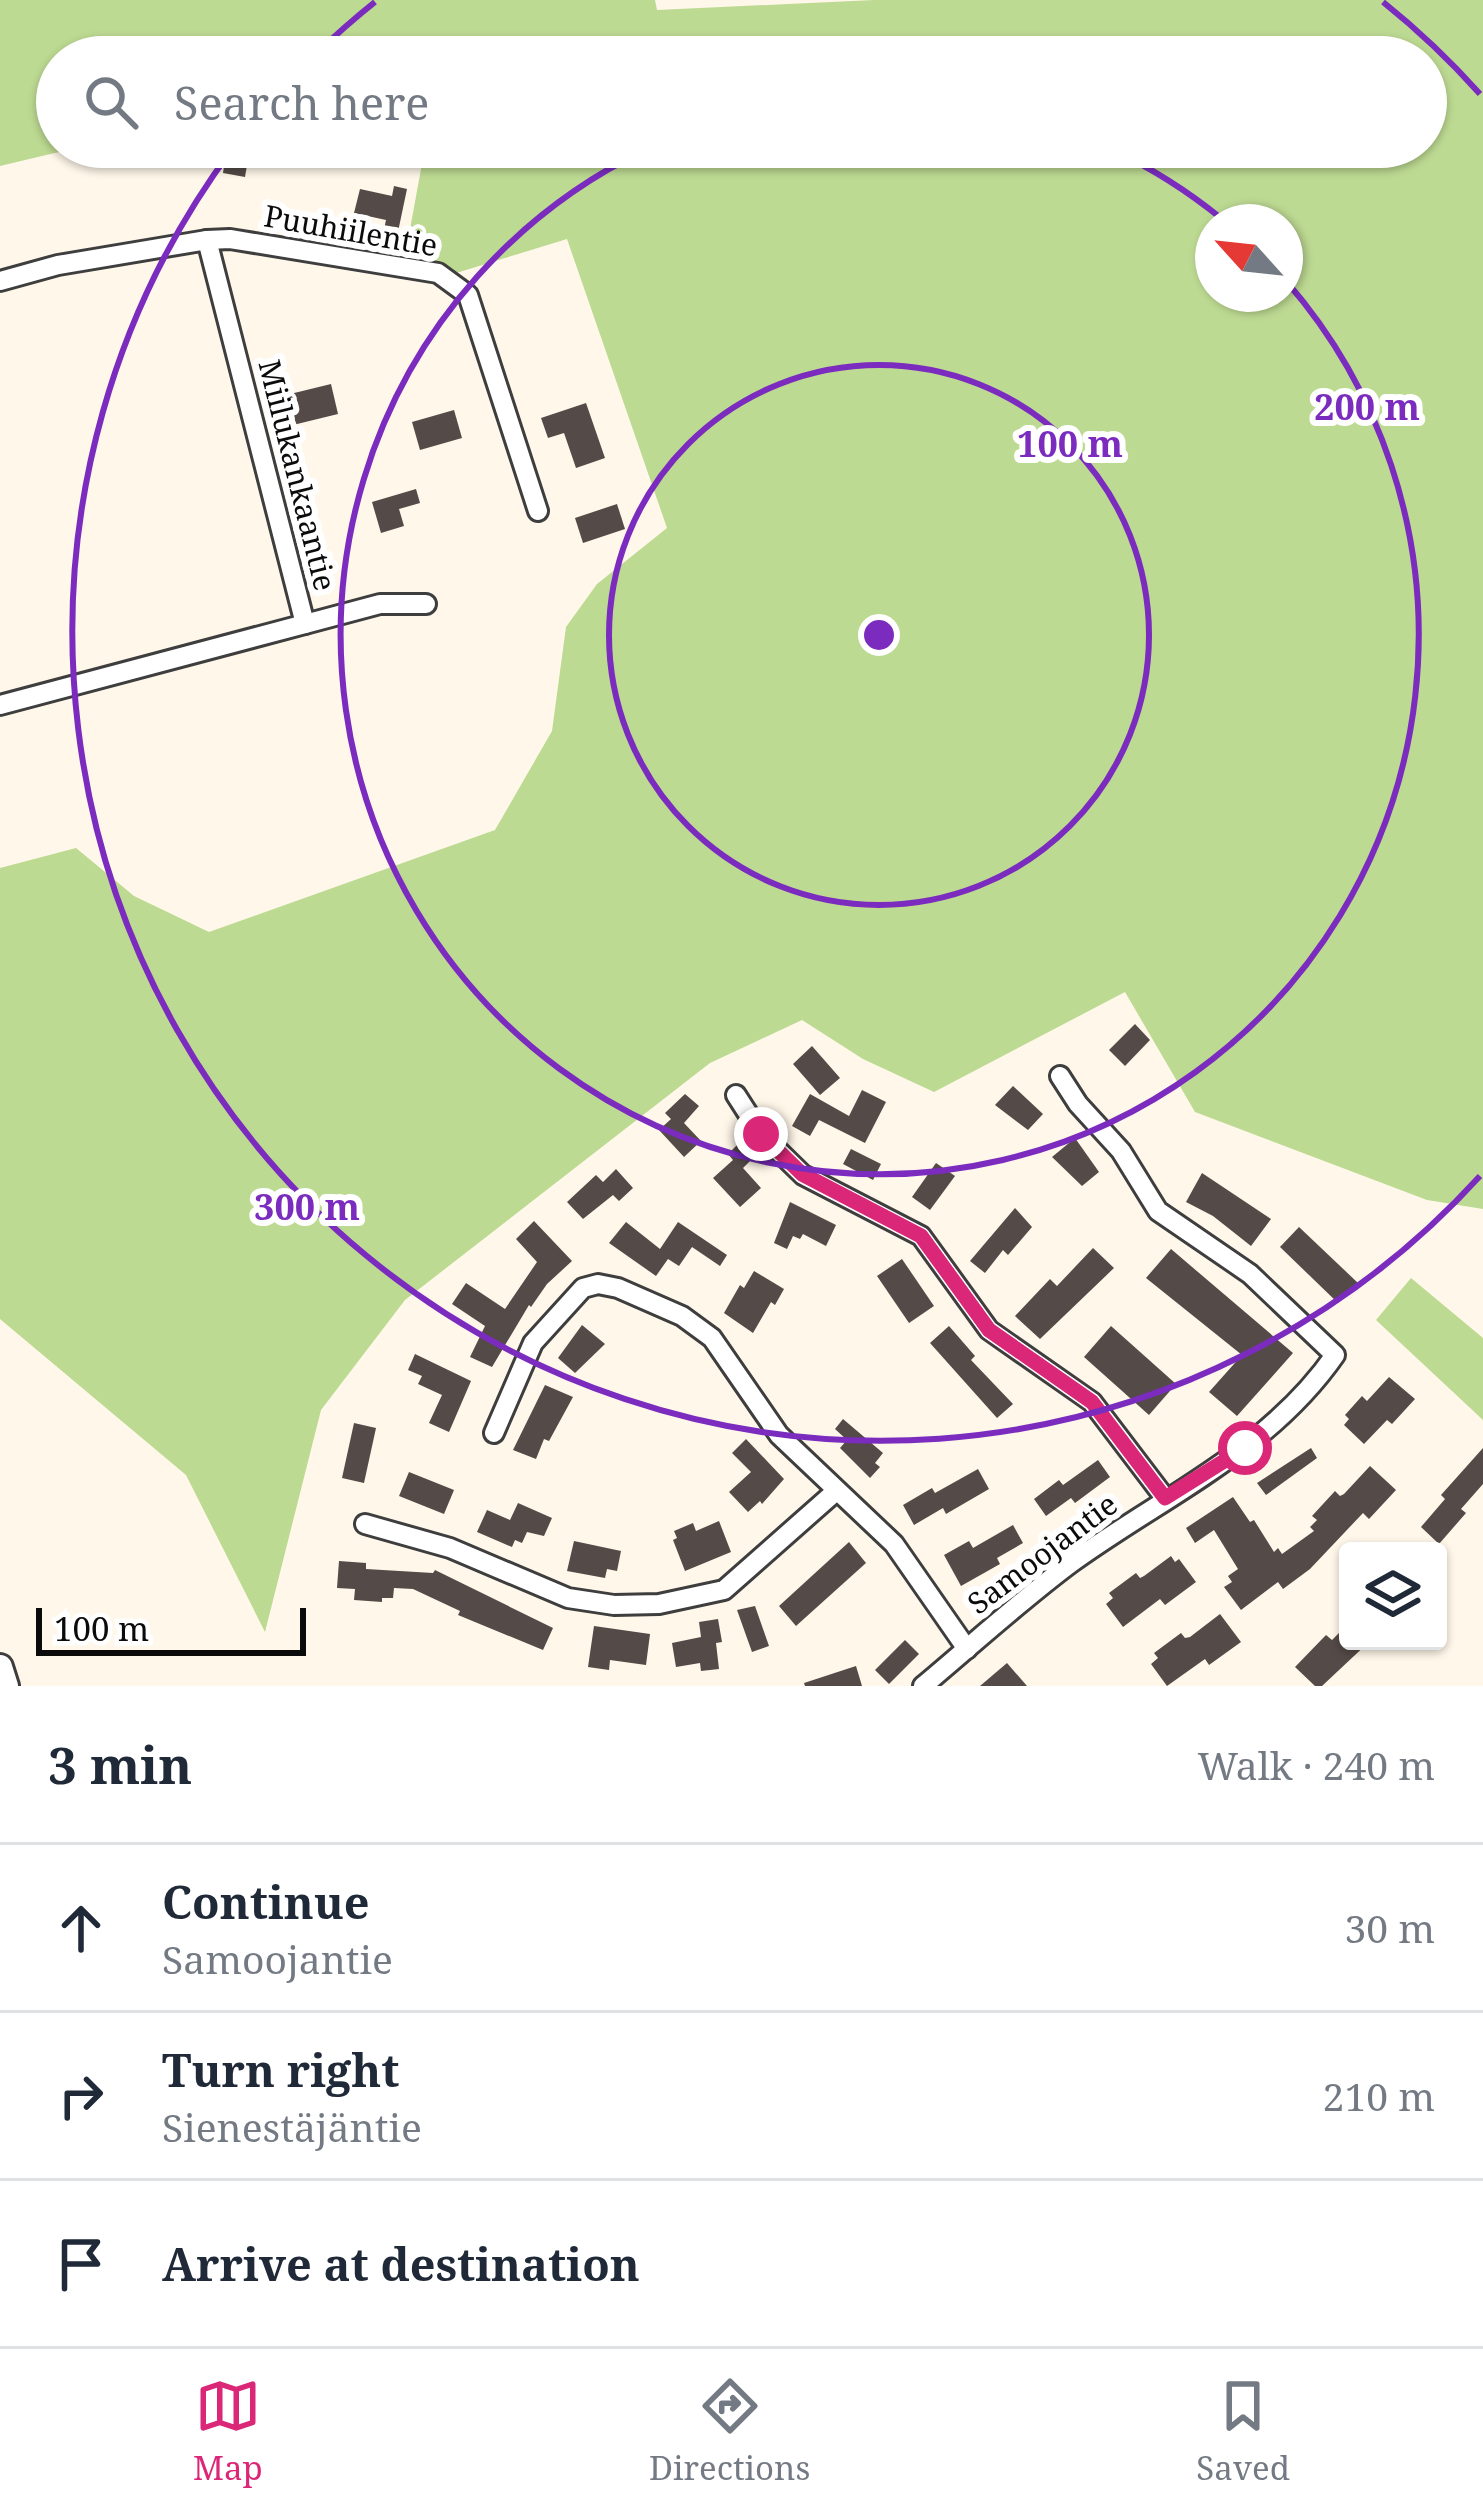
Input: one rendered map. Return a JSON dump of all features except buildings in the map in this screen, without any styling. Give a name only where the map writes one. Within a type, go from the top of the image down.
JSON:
[{"type":"street","name":"Puuhiilentie","points":[[206,240],[230,239],[438,273],[452,280],[468,295],[538,511]]},
{"type":"street","points":[[0,281],[58,265],[206,240]]},
{"type":"street","name":"Miilukankaantie","points":[[0,705],[305,624],[206,240]]},
{"type":"street","points":[[305,624],[380,604],[427,604]]},
{"type":"street","name":"Samoojantie","points":[[923,1686],[1069,1565],[1268,1432],[1313,1386],[1335,1355],[1250,1274],[1158,1210],[1121,1151],[1078,1104],[1060,1076]]},
{"type":"street","points":[[736,1095],[761,1134],[802,1174],[921,1236],[989,1330],[1092,1402],[1165,1498]]},
{"type":"street","points":[[494,1433],[533,1342],[571,1298],[598,1284],[703,1327],[778,1436],[894,1544],[967,1648]]},
{"type":"street","points":[[364,1524],[450,1549],[568,1598],[614,1605],[659,1604],[724,1590],[835,1492]]},
{"type":"street","points":[[0,1667],[6,1686]]},
{"type":"green space","points":[[0,0],[655,0],[657,10],[874,0],[1483,0],[1483,1209],[1427,1200],[1195,1112],[1125,992],[934,1092],[863,1059],[802,1020],[710,1063],[405,1300],[321,1410],[265,1632],[186,1475],[0,1319],[0,868],[76,848],[134,896],[209,932],[495,830],[552,731],[566,627],[597,584],[667,528],[567,239],[453,274],[406,251],[421,168],[1447,168],[1447,36],[36,36],[36,157],[0,166]]},
{"type":"green space","points":[[1411,1278],[1483,1338],[1483,1420],[1376,1320]]},
{"type":"route","points":[[761,1134],[802,1174],[921,1236],[989,1330],[1092,1402],[1165,1498],[1245,1448]]}]
